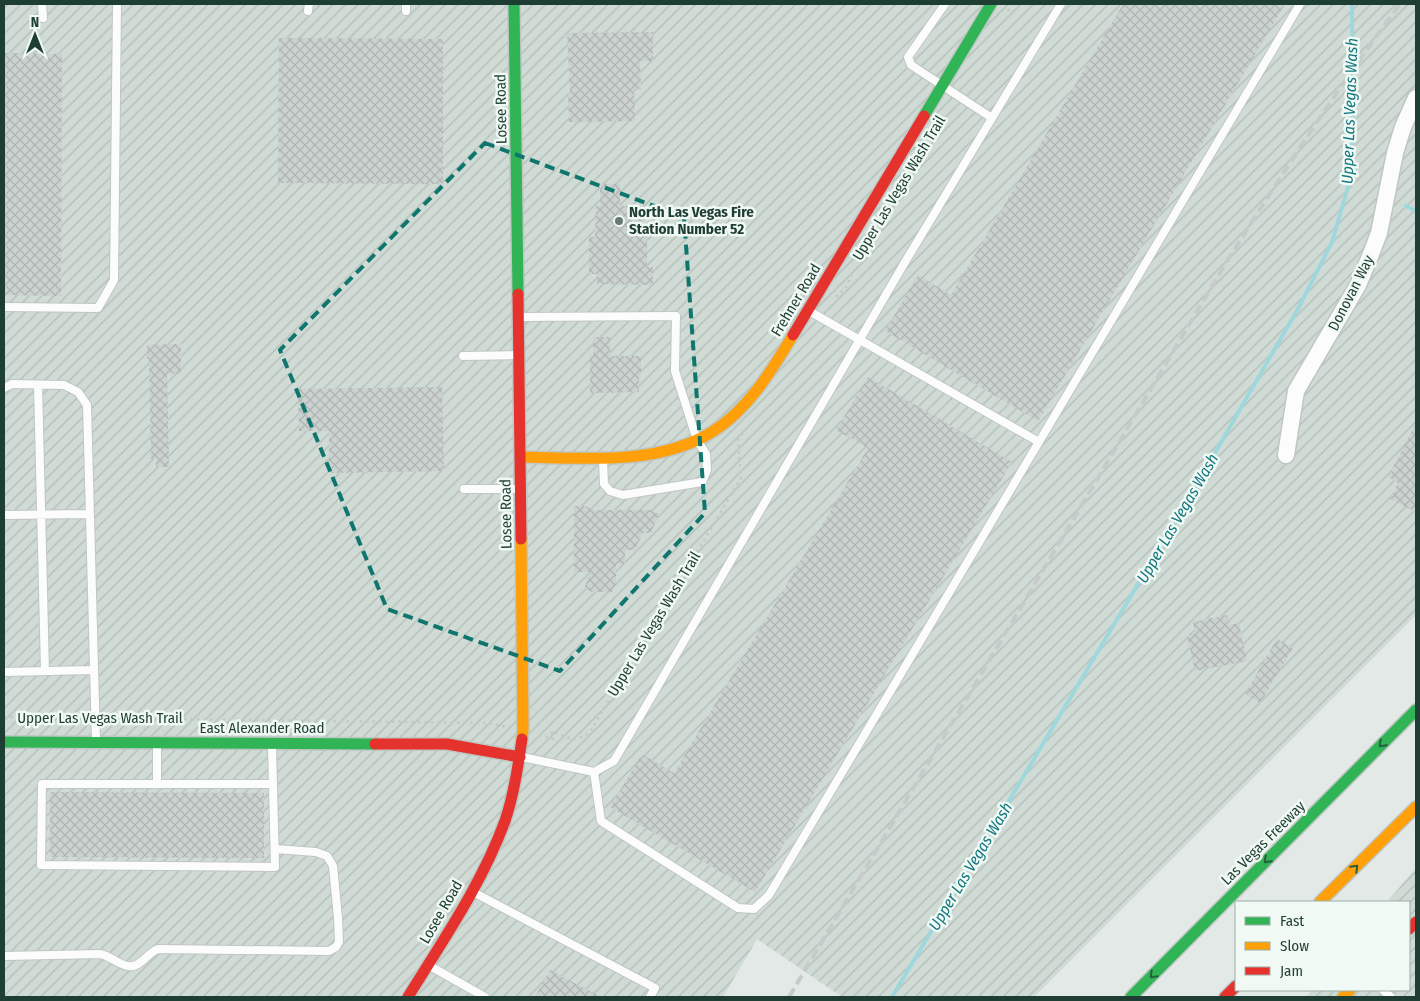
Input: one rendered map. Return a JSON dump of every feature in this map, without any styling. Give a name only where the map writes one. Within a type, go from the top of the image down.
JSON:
[{"type":"main road","name":"Losee Road","points":[[408,997],[471,891],[495,846],[506,818],[520,757],[523,730],[514,4]]},
{"type":"main road","name":"Frehner Road","points":[[521,457],[603,456],[660,452],[697,440],[727,421],[755,393],[773,368],[991,4]]},
{"type":"main road","name":"Las Vegas Freeway","points":[[1131,997],[1416,710]]},
{"type":"main road","name":"East Alexander Road","points":[[4,742],[447,744],[520,757]]},
{"type":"main road","points":[[1321,901],[1416,807]]},
{"type":"main road","points":[[1225,997],[1235,987]]},
{"type":"street","name":"Donovan Way","points":[[1286,456],[1296,391],[1358,285],[1372,254],[1379,232],[1395,153],[1403,127],[1416,98]]},
{"type":"lane","points":[[42,4],[42,18]]},
{"type":"lane","points":[[4,308],[98,308],[114,280],[117,4]]},
{"type":"lane","points":[[945,4],[908,57],[911,64],[992,118]]},
{"type":"lane","points":[[520,757],[594,772],[614,761],[860,339],[1061,4]]},
{"type":"lane","points":[[594,772],[601,821],[738,908],[754,909],[770,895],[1300,4]]},
{"type":"lane","points":[[807,310],[1038,442]]},
{"type":"lane","points":[[518,317],[676,316],[675,371],[697,440],[706,454],[707,470],[702,482],[623,496],[610,491],[604,484],[603,456]]},
{"type":"lane","points":[[463,356],[519,355]]},
{"type":"lane","points":[[4,388],[12,384],[64,385],[78,392],[87,405],[96,743]]},
{"type":"lane","points":[[38,384],[45,671]]},
{"type":"lane","points":[[464,489],[521,489]]},
{"type":"lane","points":[[4,515],[90,514]]},
{"type":"lane","points":[[4,672],[94,670]]},
{"type":"lane","points":[[157,743],[157,784]]},
{"type":"lane","points":[[272,744],[275,867],[41,865],[42,784],[272,784]]},
{"type":"lane","points":[[4,956],[100,954],[108,955],[123,965],[131,967],[158,949],[328,951],[336,947],[339,942],[333,866],[327,856],[316,852],[275,849]]},
{"type":"lane","points":[[471,891],[655,988],[650,997]]},
{"type":"lane","points":[[428,965],[486,997]]},
{"type":"path","points":[[1003,18],[1012,4]]},
{"type":"path","name":"Upper Las Vegas Wash Trail","points":[[820,317],[832,300],[847,286],[852,275],[852,266]]},
{"type":"path","name":"Upper Las Vegas Wash Trail","points":[[4,717],[487,723],[523,730],[553,739],[552,731],[566,738],[576,740],[583,738],[590,732],[741,478],[738,439],[750,425]]},
{"type":"highlighted area","points":[[485,143],[684,217],[705,513],[560,671],[387,609],[280,350]]},
{"type":"shaded area","points":[[4,4],[1416,4],[1416,615],[1034,997],[842,997],[757,939],[723,997],[4,997]]},
{"type":"shaded area","points":[[1416,868],[1416,997],[1306,997],[1311,991],[1410,991],[1410,901],[1388,901]]},
{"type":"building","points":[[1123,4],[1285,4],[1038,421],[885,331],[918,275],[951,295]]},
{"type":"building","points":[[653,32],[653,61],[640,61],[641,89],[634,89],[635,121],[569,122],[568,93],[570,93],[567,33]]},
{"type":"building","points":[[279,38],[443,39],[443,184],[278,183]]},
{"type":"building","points":[[4,53],[62,54],[61,296],[4,295]]},
{"type":"building","name":"North Las Vegas Fire Station Number 52","points":[[600,184],[620,184],[620,206],[642,206],[642,236],[647,236],[647,267],[653,267],[653,285],[597,284],[597,274],[589,274],[589,237],[595,237],[596,206],[600,206]]},
{"type":"building","points":[[593,337],[610,337],[610,356],[641,356],[639,392],[590,393],[590,356],[593,356]]},
{"type":"building","points":[[181,344],[181,373],[167,374],[169,467],[156,467],[156,459],[151,459],[149,359],[147,359],[147,345]]},
{"type":"building","points":[[868,377],[1012,462],[755,892],[610,807],[642,754],[674,773],[868,448],[836,430]]},
{"type":"building","points":[[442,387],[444,471],[329,473],[329,431],[299,431],[298,389]]},
{"type":"building","points":[[1416,423],[1416,512],[1390,499],[1398,483],[1388,477]]},
{"type":"building","points":[[574,506],[585,506],[594,510],[650,510],[659,514],[651,533],[643,533],[635,550],[625,550],[625,564],[616,564],[616,583],[612,592],[592,592],[584,588],[591,572],[574,572]]},
{"type":"building","points":[[1227,615],[1229,625],[1239,623],[1247,661],[1195,671],[1187,636],[1195,634],[1193,622]]},
{"type":"building","points":[[1277,639],[1293,648],[1260,703],[1245,694]]},
{"type":"building","points":[[50,792],[264,793],[264,858],[50,857]]},
{"type":"building","points":[[550,970],[601,997],[535,997]]},
{"type":"waterway","name":"Upper Las Vegas Wash","points":[[892,997],[1178,517],[1299,307],[1332,242],[1350,180],[1353,131],[1352,4]]},
{"type":"waterway","points":[[1406,206],[1416,211]]},
{"type":"railway","points":[[789,997],[1224,266],[1309,134],[1400,4]]},
{"type":"traffic: fast","points":[[514,4],[518,294]]},
{"type":"traffic: fast","points":[[924,116],[991,4]]},
{"type":"traffic: fast","points":[[1131,997],[1416,710]]},
{"type":"traffic: fast","points":[[4,742],[375,744]]},
{"type":"traffic: slow","points":[[521,457],[619,458],[644,455],[691,443],[725,423],[748,401],[777,362],[793,335]]},
{"type":"traffic: slow","points":[[521,539],[522,739]]},
{"type":"traffic: slow","points":[[1321,901],[1416,807]]},
{"type":"traffic: slow","points":[[1343,997],[1349,991]]},
{"type":"traffic: jam","points":[[793,335],[924,116]]},
{"type":"traffic: jam","points":[[518,294],[521,539]]},
{"type":"traffic: jam","points":[[408,997],[461,911],[496,844],[511,801],[522,739]]},
{"type":"traffic: jam","points":[[375,744],[447,744],[520,757]]},
{"type":"traffic: jam","points":[[1410,928],[1416,922]]},
{"type":"traffic: jam","points":[[1225,997],[1235,987]]},
{"type":"place","name":"North Las Vegas Fire Station Number 52","points":[[619,221]]}]
